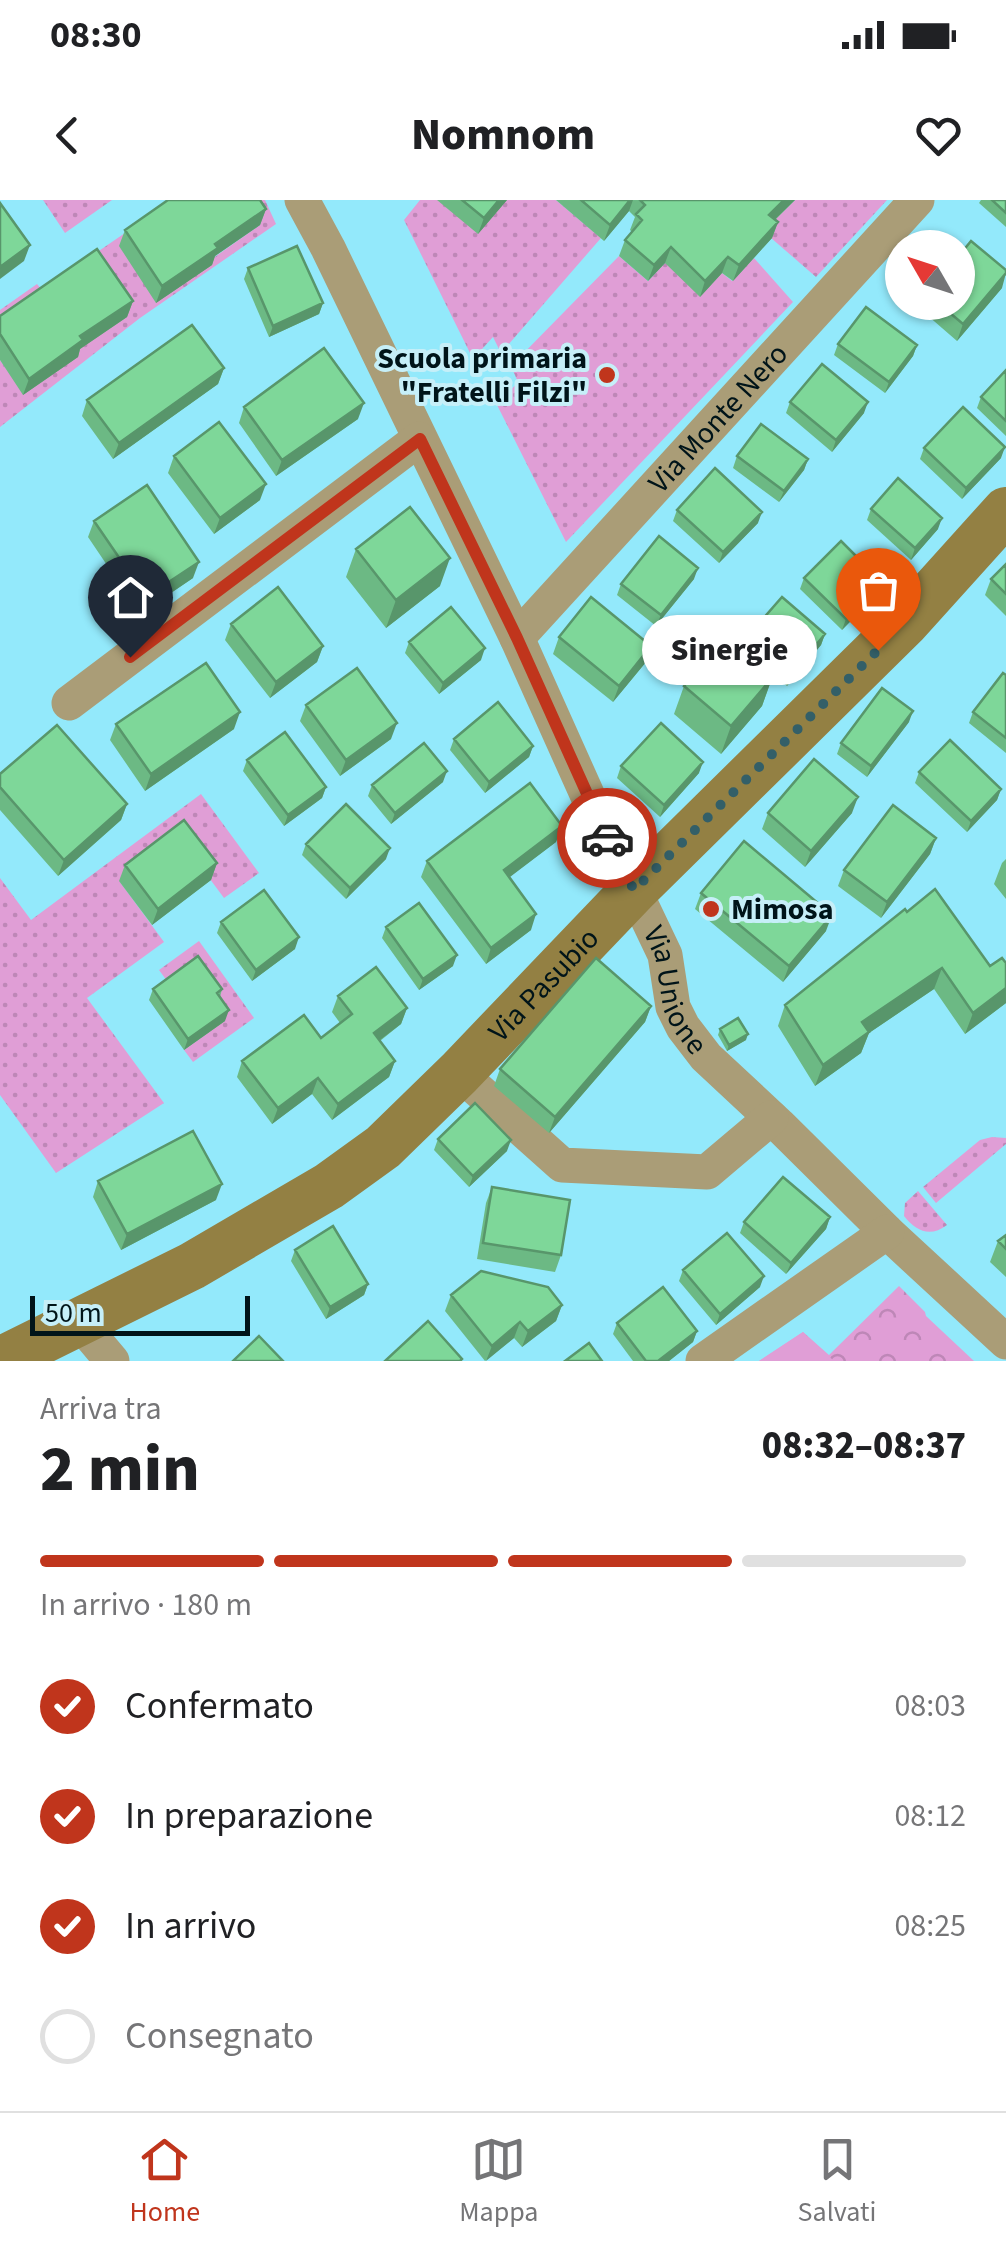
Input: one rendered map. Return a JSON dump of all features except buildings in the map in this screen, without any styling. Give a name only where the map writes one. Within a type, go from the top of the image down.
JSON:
[{"type":"street","name":"Via Unione","points":[[302,200],[517,638],[604,832],[665,955],[673,1007],[683,1027],[706,1056],[1006,1342]]},
{"type":"street","name":"Via Monte Nero","points":[[517,638],[918,200]]},
{"type":"street","points":[[69,703],[420,439]]},
{"type":"street","name":"Via Pasubio","points":[[0,1361],[192,1266],[329,1186],[383,1147],[634,890],[905,624],[1006,511]]},
{"type":"street","points":[[459,1073],[562,1165],[707,1172],[771,1118]]},
{"type":"street","points":[[704,1361],[888,1232]]},
{"type":"street","points":[[80,1323],[112,1361]]},
{"type":"green space","points":[[43,200],[112,200],[65,233]]},
{"type":"green space","points":[[173,200],[209,261],[260,225],[243,200],[265,200],[276,224],[140,318],[0,427],[0,360],[24,394],[0,328],[0,310],[37,284],[42,290]]},
{"type":"green space","points":[[420,200],[556,200],[601,238],[501,353],[493,337],[473,359],[404,220]]},
{"type":"green space","points":[[795,200],[887,200],[816,277],[763,231]]},
{"type":"green space","points":[[619,256],[648,281],[665,263],[722,273],[732,281],[754,258],[793,302],[566,542],[497,405],[518,382],[511,366]]},
{"type":"green space","points":[[201,794],[259,873],[224,898],[178,836],[120,882],[164,942],[87,998],[164,1103],[56,1173],[0,1095],[0,878],[31,920]]},
{"type":"green space","points":[[199,941],[254,1018],[193,1062],[184,1050],[224,1021],[170,985],[159,970]]},
{"type":"green space","points":[[1006,1138],[1006,1144],[936,1203],[923,1187],[980,1140]]},
{"type":"green space","points":[[918,1191],[947,1225],[924,1231],[904,1216],[905,1203]]},
{"type":"green space","points":[[899,1286],[974,1361],[759,1361],[803,1332],[829,1355]]},
{"type":"green space","points":[[803,1332],[834,1361],[759,1361]]},
{"type":"way so far","points":[[607,838],[634,890],[878,650]]},
{"type":"place","name":"Scuola primaria \"Fratelli Filzi\"","points":[[607,375]]},
{"type":"place","name":"Sinergie","points":[[878,650]]},
{"type":"place","name":"Mimosa","points":[[711,909]]},
{"type":"route","points":[[130,657],[420,439],[517,638],[607,838]]}]
